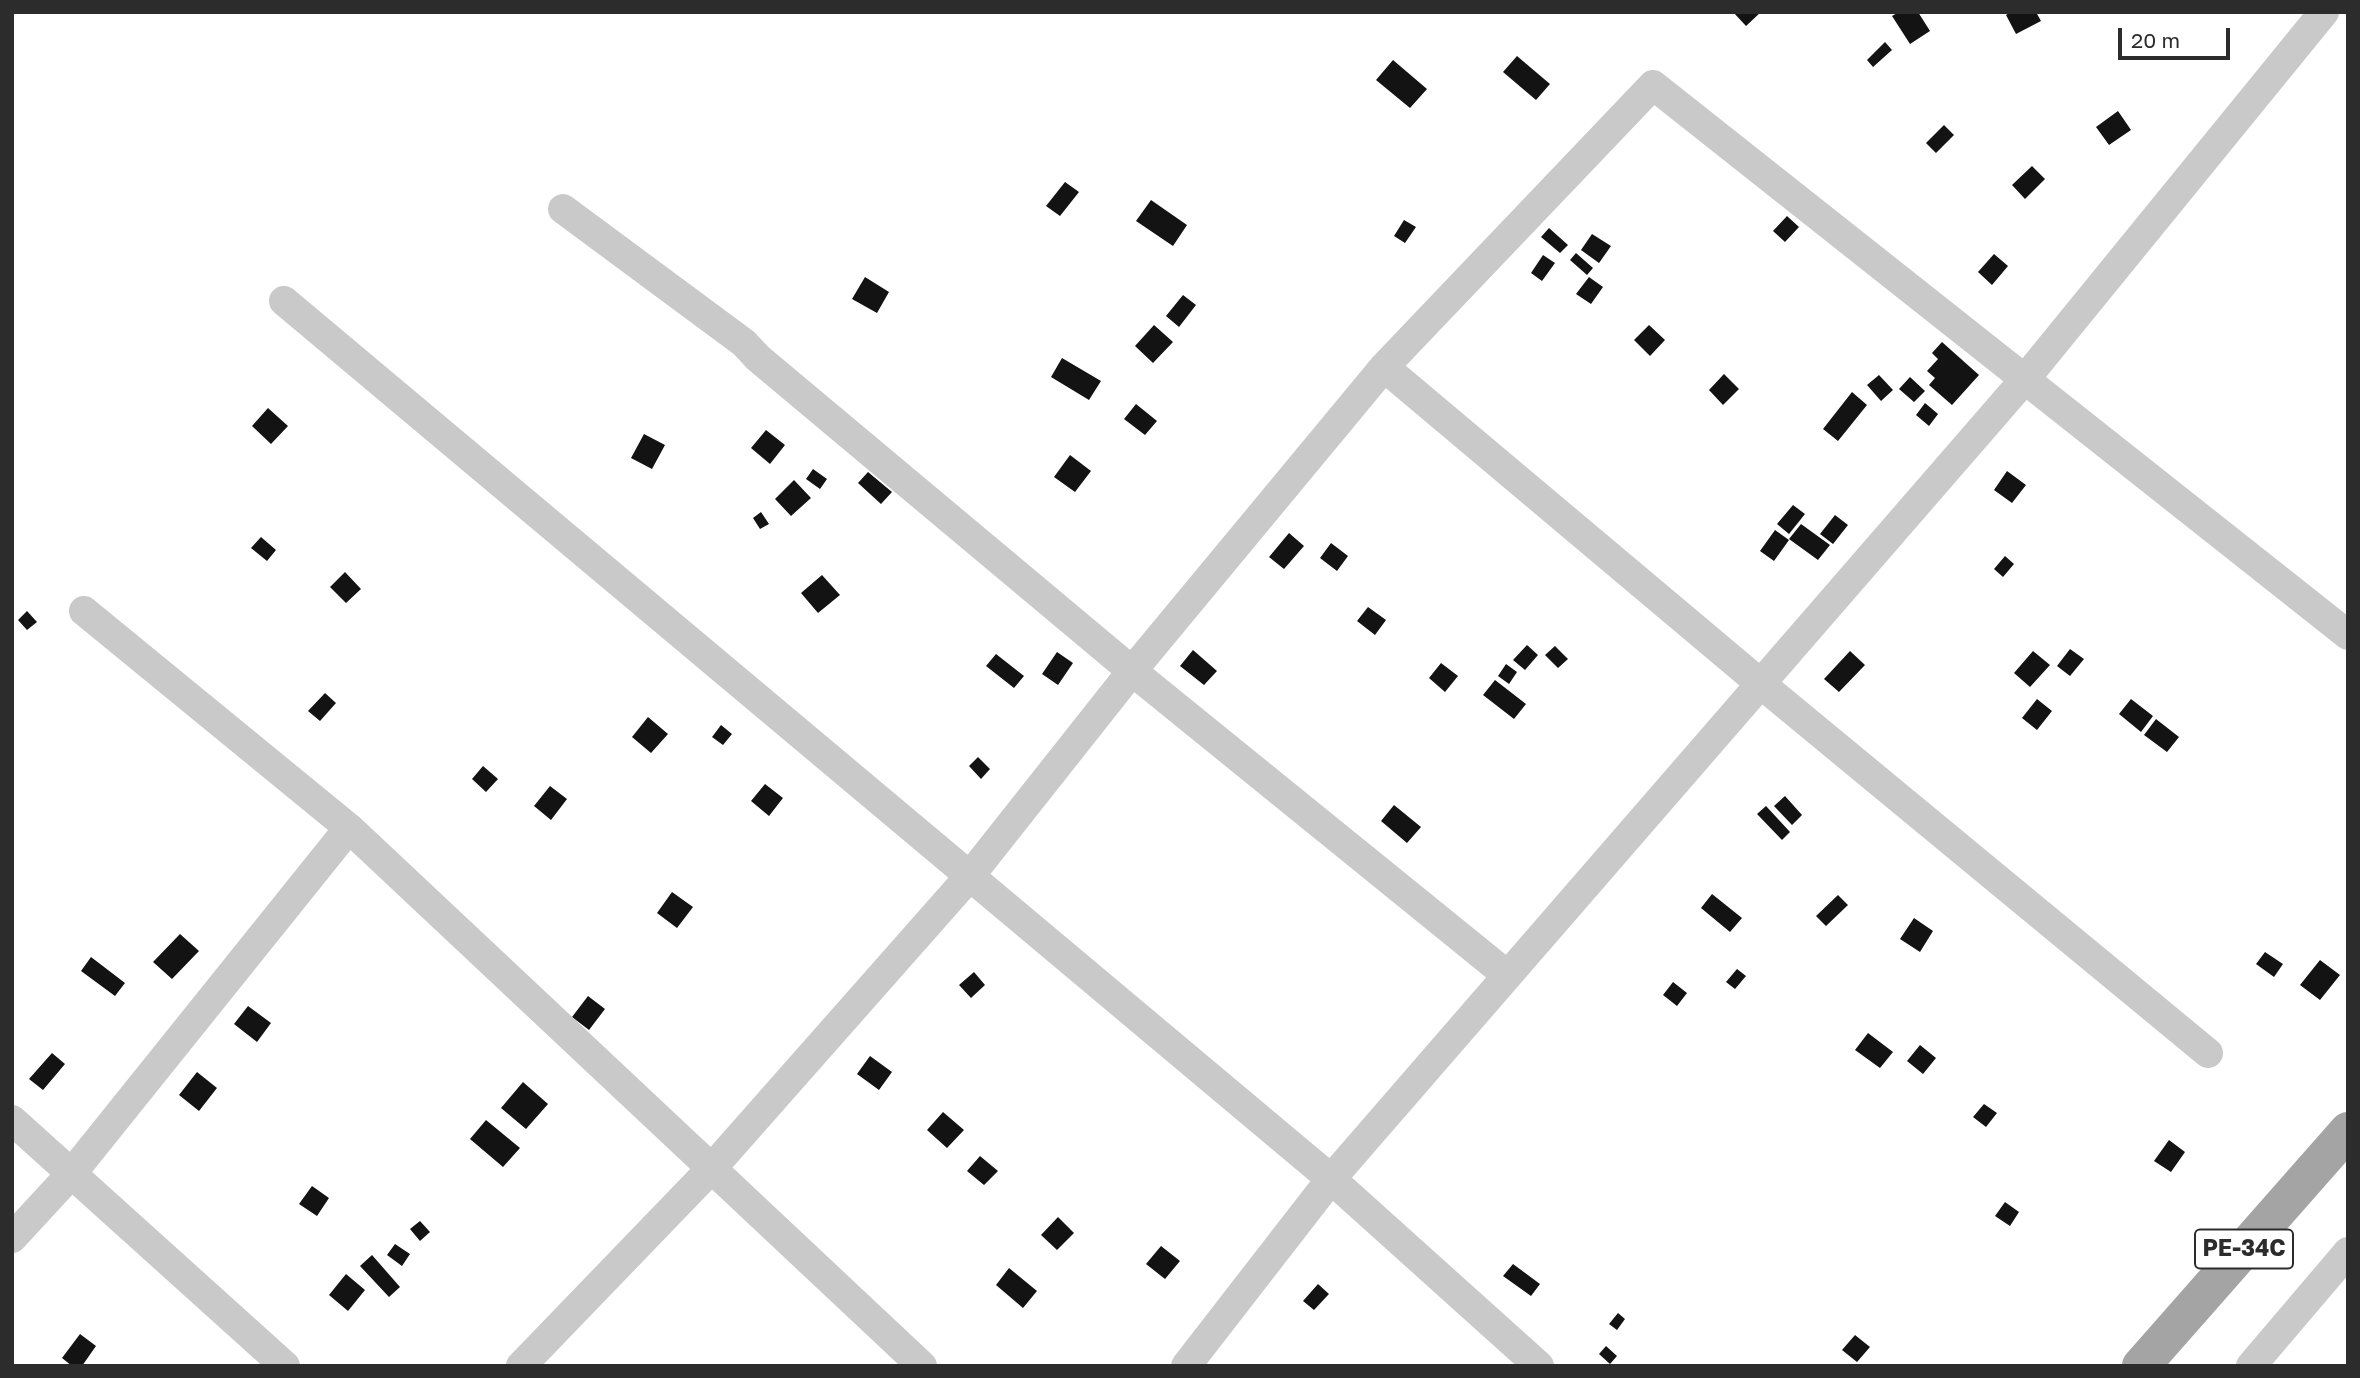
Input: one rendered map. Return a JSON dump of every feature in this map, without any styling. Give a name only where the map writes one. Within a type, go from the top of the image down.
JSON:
[{"type":"main road","name":"PE-34C","points":[[2141,1366],[2348,1131]]},
{"type":"street","points":[[1186,1366],[1331,1179],[2025,379],[2324,12]]},
{"type":"street","points":[[521,1366],[712,1168],[969,877],[1132,671],[1384,367],[1653,85],[2348,635]]},
{"type":"street","points":[[563,209],[744,344],[1132,671],[1507,975]]},
{"type":"street","points":[[285,301],[1331,1179],[1539,1366]]},
{"type":"street","points":[[1384,367],[1761,684],[2208,1053]]},
{"type":"street","points":[[84,611],[349,828],[922,1366]]},
{"type":"street","points":[[12,1238],[72,1173],[349,828]]},
{"type":"street","points":[[12,1120],[285,1366]]},
{"type":"street","points":[[2251,1366],[2348,1252]]},
{"type":"building","points":[[1733,12],[1761,12],[1746,26]]},
{"type":"building","points":[[1899,12],[1918,12],[1930,31],[1910,44],[1892,16]]},
{"type":"building","points":[[2011,12],[2036,12],[2041,21],[2016,34],[2006,15]]},
{"type":"building","points":[[1885,42],[1892,50],[1873,67],[1867,60]]},
{"type":"building","points":[[1517,56],[1550,84],[1536,100],[1503,72]]},
{"type":"building","points":[[1393,60],[1427,89],[1410,108],[1376,80]]},
{"type":"building","points":[[2118,111],[2131,130],[2109,145],[2096,127]]},
{"type":"building","points":[[1944,125],[1954,135],[1936,153],[1926,143]]},
{"type":"building","points":[[2032,166],[2045,179],[2025,199],[2012,185]]},
{"type":"building","points":[[1065,182],[1079,192],[1060,216],[1046,206]]},
{"type":"building","points":[[1151,200],[1187,225],[1173,246],[1136,221]]},
{"type":"building","points":[[1787,216],[1799,227],[1785,242],[1773,231]]},
{"type":"building","points":[[1404,220],[1416,227],[1405,243],[1394,236]]},
{"type":"building","points":[[1549,228],[1568,245],[1560,253],[1541,237]]},
{"type":"building","points":[[1592,234],[1611,246],[1599,263],[1581,250]]},
{"type":"building","points":[[1576,253],[1593,268],[1587,275],[1570,260]]},
{"type":"building","points":[[1994,254],[2008,266],[1992,285],[1978,272]]},
{"type":"building","points":[[1543,255],[1555,263],[1542,281],[1531,273]]},
{"type":"building","points":[[865,277],[889,292],[877,313],[852,299]]},
{"type":"building","points":[[1589,277],[1603,287],[1591,304],[1576,294]]},
{"type":"building","points":[[1183,295],[1196,305],[1179,327],[1166,316]]},
{"type":"building","points":[[1154,325],[1173,342],[1153,363],[1135,346]]},
{"type":"building","points":[[1649,325],[1665,340],[1650,356],[1634,340]]},
{"type":"building","points":[[1942,342],[1979,375],[1952,405],[1929,385],[1935,378],[1927,371],[1938,359],[1932,353]]},
{"type":"building","points":[[1062,358],[1101,381],[1089,400],[1051,377]]},
{"type":"building","points":[[1724,374],[1739,389],[1723,405],[1709,390]]},
{"type":"building","points":[[1879,375],[1893,390],[1881,401],[1867,385]]},
{"type":"building","points":[[1910,377],[1925,391],[1914,402],[1899,389]]},
{"type":"building","points":[[1852,392],[1867,405],[1838,441],[1823,429]]},
{"type":"building","points":[[1925,403],[1938,414],[1929,426],[1916,415]]},
{"type":"building","points":[[1136,404],[1157,421],[1145,435],[1124,419]]},
{"type":"building","points":[[268,408],[288,426],[271,444],[252,426]]},
{"type":"building","points":[[766,430],[785,445],[770,464],[751,448]]},
{"type":"building","points":[[644,434],[665,445],[652,469],[631,458]]},
{"type":"building","points":[[1070,455],[1091,471],[1075,492],[1054,477]]},
{"type":"building","points":[[813,469],[827,479],[820,489],[806,479]]},
{"type":"building","points":[[2007,471],[2026,485],[2012,503],[1994,490]]},
{"type":"building","points":[[868,472],[892,492],[881,504],[858,483]]},
{"type":"building","points":[[794,480],[811,498],[791,516],[775,499]]},
{"type":"building","points":[[1793,505],[1805,514],[1789,534],[1777,524]]},
{"type":"building","points":[[761,512],[769,524],[760,529],[753,518]]},
{"type":"building","points":[[1835,515],[1848,525],[1833,544],[1820,534]]},
{"type":"building","points":[[1801,524],[1830,545],[1818,560],[1789,539]]},
{"type":"building","points":[[1775,530],[1789,540],[1774,561],[1760,551]]},
{"type":"building","points":[[1289,533],[1304,546],[1284,569],[1269,557]]},
{"type":"building","points":[[261,537],[276,550],[267,561],[251,548]]},
{"type":"building","points":[[1331,543],[1348,556],[1337,571],[1320,558]]},
{"type":"building","points":[[2005,556],[2014,564],[2003,577],[1994,569]]},
{"type":"building","points":[[345,572],[361,589],[346,603],[330,587]]},
{"type":"building","points":[[822,575],[840,595],[818,613],[801,593]]},
{"type":"building","points":[[1368,607],[1386,620],[1375,635],[1357,621]]},
{"type":"building","points":[[27,611],[37,622],[27,630],[18,620]]},
{"type":"building","points":[[1527,645],[1538,655],[1525,670],[1513,660]]},
{"type":"building","points":[[1555,646],[1568,659],[1558,668],[1545,655]]},
{"type":"building","points":[[2070,649],[2084,659],[2070,676],[2057,666]]},
{"type":"building","points":[[1193,650],[1217,671],[1204,685],[1180,666]]},
{"type":"building","points":[[1850,651],[1865,665],[1839,692],[1824,679]]},
{"type":"building","points":[[2033,651],[2050,665],[2030,687],[2014,673]]},
{"type":"building","points":[[1057,652],[1073,663],[1058,685],[1042,674]]},
{"type":"building","points":[[996,654],[1024,676],[1014,688],[986,666]]},
{"type":"building","points":[[1441,663],[1458,676],[1445,692],[1429,678]]},
{"type":"building","points":[[1506,664],[1517,672],[1509,684],[1498,676]]},
{"type":"building","points":[[1495,680],[1526,704],[1514,719],[1483,695]]},
{"type":"building","points":[[325,693],[336,703],[320,721],[308,711]]},
{"type":"building","points":[[2037,699],[2052,711],[2037,730],[2022,718]]},
{"type":"building","points":[[2131,699],[2153,716],[2141,732],[2119,714]]},
{"type":"building","points":[[648,717],[668,734],[651,753],[632,737]]},
{"type":"building","points":[[2156,719],[2179,737],[2167,752],[2144,735]]},
{"type":"building","points":[[721,725],[732,734],[723,745],[712,737]]},
{"type":"building","points":[[978,757],[990,769],[981,779],[969,766]]},
{"type":"building","points":[[483,766],[498,779],[486,792],[472,779]]},
{"type":"building","points":[[765,784],[783,798],[769,816],[751,801]]},
{"type":"building","points":[[550,786],[567,799],[551,820],[534,806]]},
{"type":"building","points":[[1785,796],[1802,815],[1792,825],[1774,806]]},
{"type":"building","points":[[1394,805],[1421,827],[1407,843],[1381,821]]},
{"type":"building","points":[[1766,806],[1790,832],[1782,840],[1757,814]]},
{"type":"building","points":[[672,892],[693,907],[677,928],[657,913]]},
{"type":"building","points":[[1712,894],[1742,918],[1730,932],[1701,908]]},
{"type":"building","points":[[1838,895],[1848,905],[1826,926],[1816,916]]},
{"type":"building","points":[[1914,918],[1933,931],[1920,952],[1900,939]]},
{"type":"building","points":[[180,934],[199,951],[172,979],[153,962]]},
{"type":"building","points":[[2265,952],[2283,964],[2274,977],[2256,964]]},
{"type":"building","points":[[91,957],[125,983],[115,996],[81,971]]},
{"type":"building","points":[[2320,960],[2340,975],[2320,1000],[2300,985]]},
{"type":"building","points":[[1737,969],[1746,976],[1735,989],[1726,982]]},
{"type":"building","points":[[974,972],[985,985],[971,998],[959,985]]},
{"type":"building","points":[[1673,982],[1687,993],[1677,1006],[1663,995]]},
{"type":"building","points":[[588,996],[605,1009],[589,1030],[572,1017]]},
{"type":"building","points":[[248,1006],[271,1023],[257,1042],[234,1024]]},
{"type":"building","points":[[1868,1033],[1893,1052],[1880,1068],[1855,1050]]},
{"type":"building","points":[[1920,1045],[1936,1058],[1923,1074],[1907,1061]]},
{"type":"building","points":[[52,1053],[65,1064],[43,1090],[29,1079]]},
{"type":"building","points":[[870,1056],[892,1072],[879,1090],[857,1074]]},
{"type":"building","points":[[197,1072],[217,1088],[199,1111],[179,1095]]},
{"type":"building","points":[[523,1082],[548,1104],[526,1129],[501,1108]]},
{"type":"building","points":[[1984,1104],[1997,1113],[1986,1127],[1973,1117]]},
{"type":"building","points":[[943,1112],[964,1130],[947,1148],[927,1130]]},
{"type":"building","points":[[486,1120],[520,1148],[503,1167],[470,1139]]},
{"type":"building","points":[[2169,1140],[2185,1152],[2171,1172],[2154,1161]]},
{"type":"building","points":[[980,1156],[998,1171],[984,1185],[967,1171]]},
{"type":"building","points":[[312,1186],[329,1198],[317,1216],[299,1204]]},
{"type":"building","points":[[2005,1202],[2019,1212],[2010,1226],[1995,1216]]},
{"type":"building","points":[[1058,1217],[1074,1233],[1057,1250],[1041,1235]]},
{"type":"building","points":[[420,1221],[430,1232],[420,1241],[410,1229]]},
{"type":"building","points":[[395,1244],[410,1254],[402,1266],[387,1255]]},
{"type":"building","points":[[1161,1246],[1180,1261],[1165,1279],[1146,1264]]},
{"type":"building","points":[[372,1255],[400,1287],[389,1297],[360,1266]]},
{"type":"building","points":[[1513,1264],[1540,1284],[1531,1296],[1503,1276]]},
{"type":"building","points":[[1009,1268],[1037,1291],[1023,1308],[996,1285]]},
{"type":"building","points":[[346,1274],[365,1290],[348,1311],[329,1295]]},
{"type":"building","points":[[1318,1284],[1329,1294],[1314,1310],[1303,1301]]},
{"type":"building","points":[[1618,1313],[1625,1319],[1617,1330],[1609,1324]]},
{"type":"building","points":[[80,1334],[96,1346],[82,1366],[72,1366],[62,1358]]},
{"type":"building","points":[[1855,1335],[1870,1347],[1857,1362],[1842,1350]]},
{"type":"building","points":[[1606,1346],[1617,1356],[1610,1364],[1599,1354]]}]
